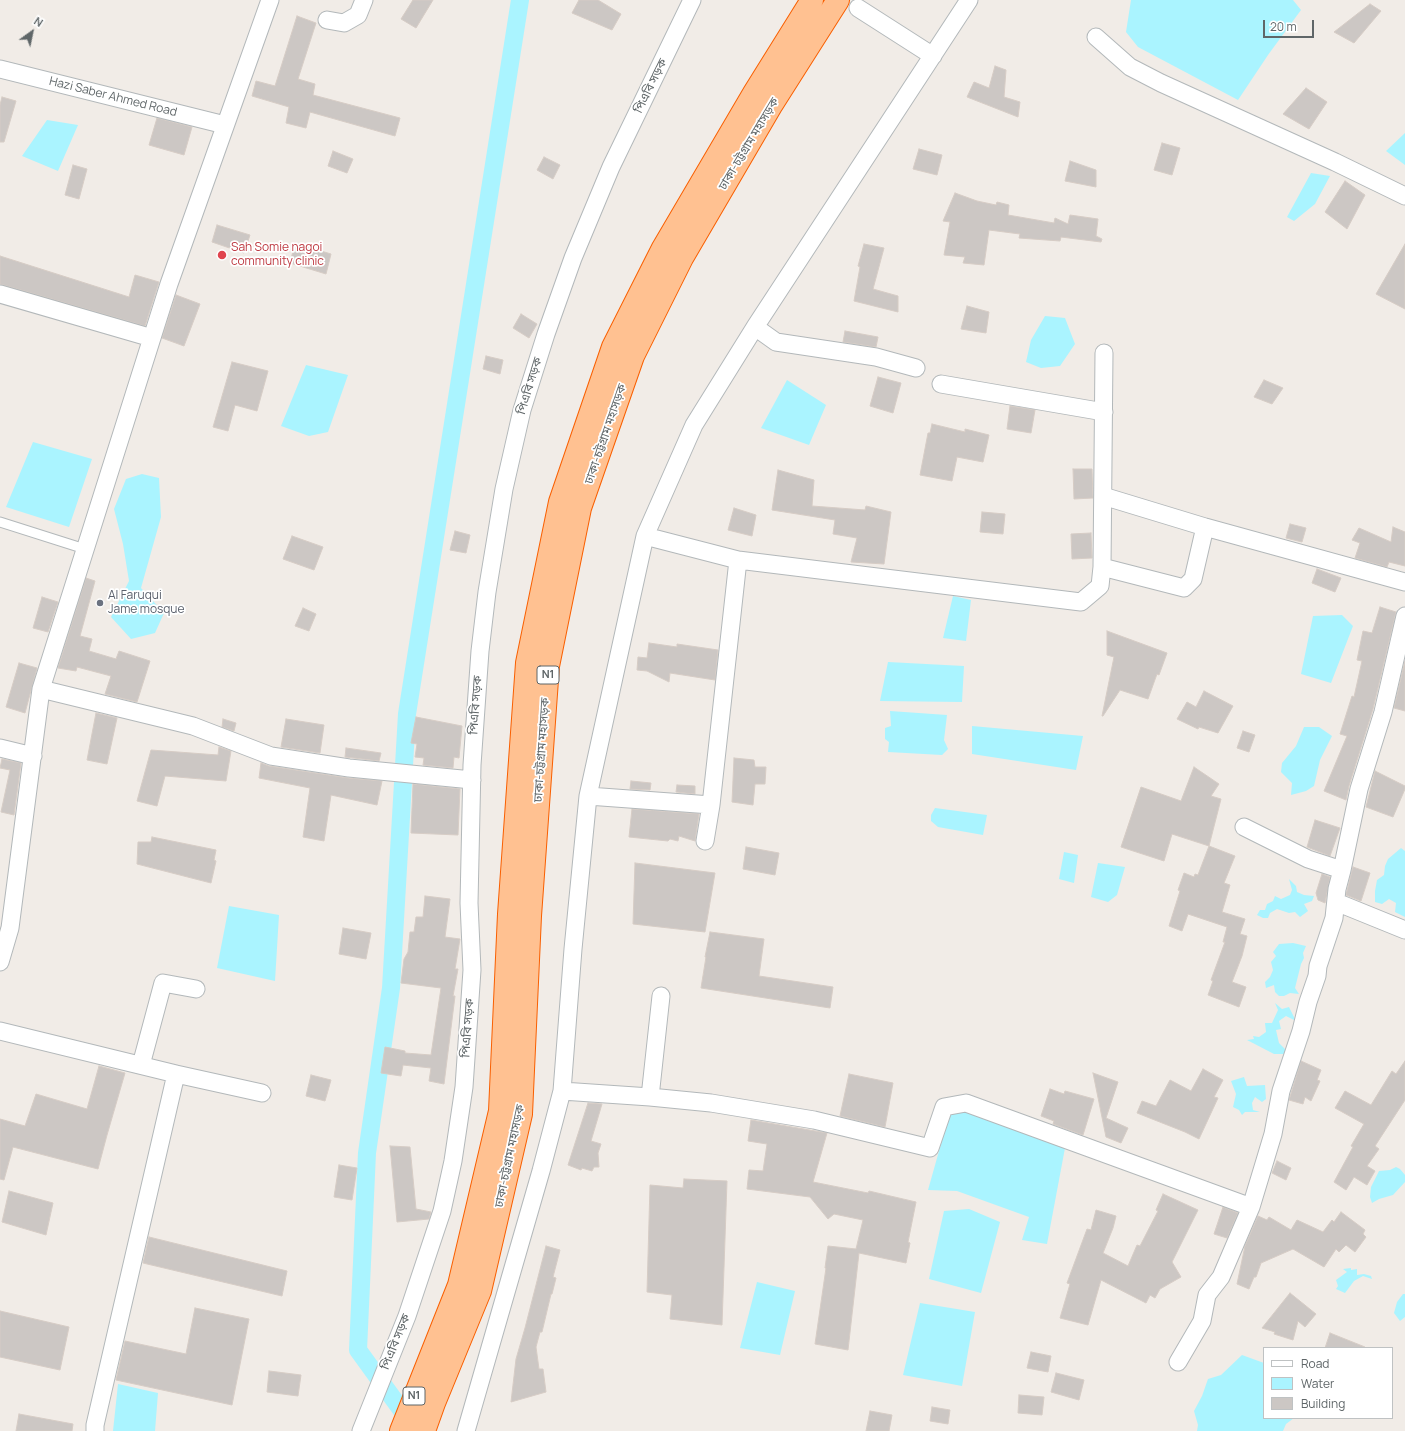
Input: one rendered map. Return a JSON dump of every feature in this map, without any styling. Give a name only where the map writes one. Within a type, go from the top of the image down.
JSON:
[{"type":"highway","name":"ঢাকা-চট্টগ্রাম মহাসড়ক","points":[[401,1431],[459,1285],[500,1111],[509,914],[527,663],[560,502],[613,347],[663,248],[754,93],[812,0]]},
{"type":"highway","name":"ঢাকা-চট্টগ্রাম মহাসড়ক","points":[[424,1431],[480,1292],[521,1114],[530,916],[548,666],[580,508],[633,356],[682,258],[772,104],[848,4]]},
{"type":"street","points":[[0,962],[10,928],[33,756],[40,689],[172,277],[270,0]]},
{"type":"street","points":[[327,20],[344,23],[358,15],[364,0]]},
{"type":"street","name":"পিএবি সড়ক","points":[[361,1431],[407,1316],[442,1211],[453,1161],[464,1087],[472,970],[469,903],[472,765],[480,651],[487,592],[504,489],[522,410],[546,334],[573,258],[611,167],[692,0]]},
{"type":"street","points":[[466,1431],[541,1171],[562,1091],[573,949],[588,796],[645,536],[694,425],[969,0]]},
{"type":"street","points":[[848,4],[932,56]]},
{"type":"street","points":[[1096,37],[1130,67],[1160,83],[1335,162],[1405,196]]},
{"type":"street","name":"Hazi Saber Ahmed Road","points":[[0,69],[225,125]]},
{"type":"street","points":[[0,294],[152,338]]},
{"type":"street","points":[[756,327],[776,342],[876,357],[916,368]]},
{"type":"street","points":[[645,536],[738,560],[1081,602],[1100,586],[1102,567],[1104,353]]},
{"type":"street","points":[[941,384],[1104,412]]},
{"type":"street","points":[[1103,496],[1205,527],[1405,582]]},
{"type":"street","points":[[1102,567],[1184,588],[1193,579],[1205,527]]},
{"type":"street","points":[[705,842],[711,805],[738,560]]},
{"type":"street","points":[[1178,1362],[1202,1321],[1207,1295],[1221,1277],[1251,1207],[1273,1134],[1281,1091],[1317,976],[1318,966],[1334,918],[1342,870],[1359,789],[1383,712],[1402,641],[1405,616]]},
{"type":"street","points":[[40,689],[193,726],[271,756],[350,768],[472,780]]},
{"type":"street","points":[[0,748],[33,756]]},
{"type":"street","points":[[588,796],[711,805]]},
{"type":"street","points":[[1244,827],[1308,859],[1342,870]]},
{"type":"street","points":[[1336,902],[1405,930]]},
{"type":"street","points":[[141,1065],[163,983],[196,989]]},
{"type":"street","points":[[650,1097],[661,996]]},
{"type":"street","points":[[0,1031],[176,1074],[262,1093]]},
{"type":"street","points":[[96,1431],[95,1425],[176,1074]]},
{"type":"street","points":[[562,1091],[711,1103],[814,1120],[930,1148],[944,1107],[966,1103],[1251,1207]]},
{"type":"lane","points":[[0,522],[85,549]]},
{"type":"water","points":[[1131,0],[1293,0],[1301,10],[1268,55],[1238,100],[1138,47],[1126,32]]},
{"type":"water","points":[[47,120],[78,125],[58,171],[22,156]]},
{"type":"water","points":[[1405,133],[1405,165],[1386,151]]},
{"type":"water","points":[[1311,173],[1330,176],[1315,204],[1294,221],[1287,217]]},
{"type":"water","points":[[1045,316],[1065,318],[1075,344],[1060,366],[1041,368],[1026,362],[1031,340]]},
{"type":"water","points":[[306,365],[348,375],[328,432],[309,436],[281,426]]},
{"type":"water","points":[[787,380],[826,405],[809,445],[761,428]]},
{"type":"water","points":[[33,442],[92,459],[69,527],[6,507]]},
{"type":"water","points":[[142,474],[159,478],[161,517],[141,588],[164,613],[155,633],[131,639],[111,617],[129,581],[123,544],[114,509],[126,479]]},
{"type":"water","points":[[953,596],[971,600],[966,641],[943,638]]},
{"type":"water","points":[[1342,615],[1353,626],[1331,683],[1301,674],[1313,616]]},
{"type":"water","points":[[888,662],[964,666],[962,702],[880,701]]},
{"type":"water","points":[[890,711],[947,715],[944,740],[948,749],[942,755],[888,752],[889,742],[885,739],[885,728],[891,726]]},
{"type":"water","points":[[972,726],[1083,736],[1076,770],[972,754]]},
{"type":"water","points":[[1304,727],[1319,727],[1332,736],[1320,760],[1314,786],[1306,791],[1291,795],[1292,783],[1281,772],[1282,763],[1296,746]]},
{"type":"water","points":[[935,808],[987,815],[983,835],[938,827],[931,821],[931,815]]},
{"type":"water","points":[[1401,848],[1405,851],[1405,917],[1395,912],[1396,903],[1389,899],[1382,904],[1375,902],[1377,880],[1384,875],[1385,866],[1388,859]]},
{"type":"water","points":[[1064,852],[1078,855],[1074,883],[1059,879]]},
{"type":"water","points":[[1098,863],[1125,867],[1117,895],[1108,902],[1091,897]]},
{"type":"water","points":[[1289,879],[1296,886],[1297,892],[1304,895],[1314,896],[1312,901],[1304,904],[1308,911],[1300,917],[1295,912],[1289,913],[1277,909],[1270,913],[1268,918],[1263,918],[1257,915],[1260,910],[1265,910],[1267,904],[1273,901],[1275,896],[1281,899],[1290,895],[1292,890]]},
{"type":"water","points":[[229,906],[279,915],[275,981],[217,968]]},
{"type":"water","points":[[1293,943],[1306,946],[1295,988],[1299,994],[1290,993],[1284,996],[1279,996],[1275,992],[1274,985],[1266,988],[1265,982],[1270,977],[1273,970],[1271,962],[1276,956],[1273,952],[1279,944]]},
{"type":"water","points":[[1275,1003],[1282,1009],[1289,1007],[1296,1021],[1286,1016],[1279,1021],[1281,1029],[1276,1030],[1279,1043],[1288,1052],[1283,1054],[1274,1054],[1247,1040],[1254,1039],[1253,1036],[1259,1037],[1266,1032],[1265,1023],[1272,1023],[1278,1010]]},
{"type":"water","points":[[1244,1077],[1247,1086],[1265,1085],[1266,1099],[1262,1102],[1255,1097],[1252,1103],[1253,1110],[1260,1112],[1245,1112],[1242,1115],[1239,1110],[1233,1107],[1236,1094],[1231,1081]]},
{"type":"water","points":[[950,1112],[965,1112],[1065,1148],[1047,1244],[1022,1240],[1029,1217],[957,1191],[928,1190]]},
{"type":"water","points":[[1396,1167],[1405,1175],[1405,1182],[1393,1195],[1379,1199],[1372,1203],[1370,1197],[1371,1187],[1379,1171],[1390,1170]]},
{"type":"water","points":[[969,1209],[1000,1222],[981,1293],[929,1279],[944,1211]]},
{"type":"water","points":[[1351,1268],[1351,1270],[1357,1269],[1357,1275],[1364,1274],[1371,1276],[1372,1279],[1363,1276],[1354,1281],[1345,1293],[1336,1289],[1338,1286],[1336,1280],[1347,1272],[1343,1269]]},
{"type":"water","points":[[757,1282],[795,1291],[780,1355],[740,1348]]},
{"type":"water","points":[[1403,1294],[1405,1294],[1405,1317],[1400,1321],[1394,1313],[1397,1302]]},
{"type":"water","points":[[920,1303],[975,1312],[962,1386],[903,1375]]},
{"type":"water","points":[[1242,1355],[1263,1363],[1263,1419],[1293,1419],[1286,1424],[1283,1431],[1197,1431],[1198,1425],[1194,1411],[1202,1396],[1208,1379],[1221,1375]]},
{"type":"water","points":[[118,1384],[158,1393],[155,1431],[113,1431]]},
{"type":"building","points":[[413,0],[433,0],[416,28],[401,19]]},
{"type":"building","points":[[579,0],[598,0],[621,14],[612,30],[572,13]]},
{"type":"building","points":[[1370,4],[1381,11],[1354,43],[1334,32]]},
{"type":"building","points":[[297,16],[316,23],[298,79],[315,84],[313,95],[400,118],[395,136],[310,112],[306,128],[286,123],[289,107],[252,96],[256,81],[275,86]]},
{"type":"building","points":[[995,66],[1006,70],[1004,97],[1020,102],[1018,117],[967,97],[974,82],[989,88]]},
{"type":"building","points":[[1306,88],[1327,102],[1309,129],[1283,114]]},
{"type":"building","points":[[2,97],[16,101],[4,142],[0,142],[0,105]]},
{"type":"building","points":[[157,118],[192,127],[184,155],[149,145]]},
{"type":"building","points":[[1162,143],[1180,148],[1172,175],[1154,170]]},
{"type":"building","points":[[919,149],[942,155],[937,175],[913,169]]},
{"type":"building","points":[[333,151],[353,159],[347,173],[328,166]]},
{"type":"building","points":[[544,157],[560,165],[553,179],[537,170]]},
{"type":"building","points":[[1070,161],[1096,170],[1096,187],[1065,181]]},
{"type":"building","points":[[73,165],[87,169],[79,199],[65,195]]},
{"type":"building","points":[[1345,181],[1365,195],[1347,229],[1325,212]]},
{"type":"building","points":[[955,193],[977,201],[996,205],[997,202],[1009,205],[1008,215],[1054,223],[1055,218],[1068,224],[1070,215],[1098,219],[1096,236],[1102,239],[1101,242],[1061,237],[1060,241],[1019,238],[1020,234],[989,230],[984,265],[963,263],[965,257],[944,255],[950,222],[943,221]]},
{"type":"building","points":[[217,225],[250,235],[244,253],[212,242]]},
{"type":"building","points":[[295,243],[331,254],[326,274],[290,263]]},
{"type":"building","points":[[864,244],[884,248],[873,289],[898,296],[898,312],[854,301],[860,267],[858,266]]},
{"type":"building","points":[[1405,244],[1405,309],[1376,294]]},
{"type":"building","points":[[0,256],[129,297],[135,275],[159,282],[145,326],[0,284]]},
{"type":"building","points":[[176,295],[200,304],[184,346],[162,338]]},
{"type":"building","points":[[967,306],[989,312],[986,333],[961,329]]},
{"type":"building","points":[[521,314],[537,324],[529,338],[513,328]]},
{"type":"building","points":[[845,331],[878,337],[876,347],[843,342]]},
{"type":"building","points":[[486,356],[503,360],[500,374],[483,369]]},
{"type":"building","points":[[232,362],[268,371],[257,411],[235,405],[228,431],[213,427]]},
{"type":"building","points":[[878,377],[901,383],[893,413],[870,406]]},
{"type":"building","points":[[1264,380],[1283,388],[1272,404],[1254,397]]},
{"type":"building","points":[[1010,406],[1035,410],[1031,433],[1007,429]]},
{"type":"building","points":[[932,424],[965,432],[965,429],[989,435],[983,462],[957,457],[952,481],[920,475],[928,433],[930,433]]},
{"type":"building","points":[[1073,469],[1092,469],[1093,498],[1074,499]]},
{"type":"building","points":[[778,470],[814,480],[812,506],[865,510],[866,506],[891,512],[884,564],[851,562],[857,538],[833,534],[835,520],[772,510]]},
{"type":"building","points":[[734,508],[756,515],[752,536],[728,530]]},
{"type":"building","points":[[982,512],[1005,514],[1003,534],[980,532]]},
{"type":"building","points":[[1290,524],[1306,528],[1302,542],[1286,538]]},
{"type":"building","points":[[1393,527],[1405,532],[1405,566],[1389,562],[1387,567],[1355,558],[1360,543],[1352,540],[1359,528],[1391,542]]},
{"type":"building","points":[[455,531],[470,535],[466,553],[450,550]]},
{"type":"building","points":[[1091,533],[1092,558],[1072,559],[1071,534]]},
{"type":"building","points":[[292,536],[323,547],[314,570],[283,559]]},
{"type":"building","points":[[1317,569],[1341,578],[1335,592],[1312,583]]},
{"type":"building","points":[[86,578],[95,581],[80,636],[92,639],[89,651],[116,659],[119,651],[150,661],[137,702],[105,694],[111,676],[77,667],[76,671],[58,668]]},
{"type":"building","points":[[42,597],[58,602],[48,632],[33,628]]},
{"type":"building","points":[[1380,607],[1396,612],[1373,709],[1346,800],[1324,791],[1347,736],[1340,734],[1352,696],[1354,697],[1362,661],[1357,660],[1363,631],[1372,633]]},
{"type":"building","points":[[303,608],[316,614],[309,631],[295,626]]},
{"type":"building","points":[[1107,631],[1167,653],[1159,675],[1157,674],[1148,699],[1120,690],[1102,716],[1114,657],[1107,655]]},
{"type":"building","points":[[649,643],[677,647],[677,644],[718,650],[715,680],[670,673],[669,682],[647,671],[637,670],[638,657],[647,658]]},
{"type":"building","points":[[1405,661],[1405,711],[1394,708]]},
{"type":"building","points":[[19,663],[37,668],[25,713],[6,707]]},
{"type":"building","points":[[1204,691],[1233,706],[1218,733],[1199,727],[1198,729],[1177,719],[1187,702],[1196,707]]},
{"type":"building","points":[[96,713],[117,718],[107,764],[87,760]]},
{"type":"building","points":[[416,717],[462,726],[459,758],[454,757],[453,768],[423,765],[424,758],[415,757],[417,744],[411,743]]},
{"type":"building","points":[[223,719],[236,723],[234,731],[222,727]]},
{"type":"building","points":[[286,719],[324,725],[320,753],[281,747]]},
{"type":"building","points":[[1243,731],[1255,735],[1249,752],[1237,748]]},
{"type":"building","points":[[219,747],[231,751],[226,781],[165,776],[157,806],[137,801],[151,750],[218,755]]},
{"type":"building","points":[[346,748],[381,753],[379,761],[345,757]]},
{"type":"building","points":[[734,758],[754,760],[755,767],[766,767],[765,784],[755,784],[753,805],[732,802]]},
{"type":"building","points":[[2,759],[21,763],[14,815],[1,812],[10,770],[0,768]]},
{"type":"building","points":[[261,763],[269,766],[348,778],[382,781],[377,805],[331,795],[324,841],[303,837],[310,788],[259,778]]},
{"type":"building","points":[[1194,767],[1219,784],[1211,796],[1221,799],[1209,846],[1172,834],[1164,861],[1121,847],[1141,787],[1181,801]]},
{"type":"building","points":[[1375,771],[1405,786],[1393,817],[1366,807]]},
{"type":"building","points":[[631,781],[651,783],[650,790],[630,789]]},
{"type":"building","points":[[413,784],[460,789],[458,835],[411,833]]},
{"type":"building","points":[[677,785],[695,786],[695,794],[676,792]]},
{"type":"building","points":[[632,809],[699,814],[695,841],[679,836],[678,841],[670,839],[668,841],[629,837]]},
{"type":"building","points":[[1315,820],[1340,828],[1330,856],[1307,847]]},
{"type":"building","points":[[152,837],[216,850],[214,860],[216,861],[211,883],[137,864],[138,842],[151,842]]},
{"type":"building","points":[[1209,846],[1235,856],[1224,883],[1230,885],[1222,912],[1245,919],[1240,934],[1247,936],[1242,956],[1232,982],[1246,987],[1239,1007],[1208,995],[1213,981],[1211,980],[1225,942],[1223,942],[1227,927],[1188,914],[1182,931],[1169,926],[1184,873],[1194,877],[1195,874],[1198,875]]},
{"type":"building","points":[[746,847],[779,853],[775,875],[743,869]]},
{"type":"building","points":[[635,863],[715,873],[705,932],[633,924]]},
{"type":"building","points":[[1353,867],[1370,873],[1361,901],[1346,895]]},
{"type":"building","points":[[1322,874],[1330,877],[1325,903],[1318,900],[1316,893]]},
{"type":"building","points":[[425,896],[450,899],[445,937],[460,939],[455,969],[458,969],[453,996],[455,996],[444,1084],[429,1081],[431,1068],[403,1065],[401,1076],[381,1073],[385,1047],[405,1051],[405,1053],[431,1055],[441,988],[401,983],[404,959],[408,952],[410,932],[414,932],[416,917],[423,917]]},
{"type":"building","points":[[343,928],[371,933],[366,959],[339,954]]},
{"type":"building","points":[[710,932],[764,939],[759,976],[833,987],[830,1008],[701,988]]},
{"type":"building","points":[[1301,1061],[1321,1070],[1317,1080],[1320,1081],[1311,1101],[1305,1097],[1303,1104],[1289,1100]]},
{"type":"building","points":[[1405,1061],[1405,1100],[1375,1146],[1379,1149],[1367,1166],[1375,1171],[1367,1185],[1354,1177],[1346,1190],[1334,1182],[1353,1147],[1351,1146],[1364,1124],[1335,1108],[1345,1091],[1371,1105],[1392,1071],[1396,1074]]},
{"type":"building","points":[[99,1066],[125,1073],[98,1169],[13,1147],[4,1180],[0,1179],[0,1119],[25,1126],[36,1094],[87,1109]]},
{"type":"building","points":[[1203,1069],[1223,1080],[1214,1097],[1218,1098],[1199,1139],[1137,1113],[1142,1101],[1156,1106],[1170,1080],[1191,1091]]},
{"type":"building","points":[[1093,1073],[1118,1082],[1106,1118],[1128,1128],[1121,1143],[1106,1137]]},
{"type":"building","points":[[849,1074],[893,1083],[885,1127],[840,1116]]},
{"type":"building","points":[[311,1075],[331,1080],[325,1101],[306,1096]]},
{"type":"building","points":[[1050,1089],[1064,1094],[1065,1091],[1094,1099],[1083,1135],[1053,1124],[1054,1121],[1041,1116]]},
{"type":"building","points":[[588,1103],[602,1104],[591,1141],[601,1144],[598,1153],[599,1167],[594,1167],[592,1171],[582,1168],[581,1170],[568,1165]]},
{"type":"building","points":[[751,1120],[827,1133],[813,1182],[868,1193],[869,1191],[916,1202],[908,1242],[910,1243],[906,1263],[859,1253],[848,1350],[815,1344],[828,1246],[856,1249],[863,1220],[834,1214],[828,1219],[810,1197],[747,1189],[749,1170],[763,1171],[767,1144],[748,1141]]},
{"type":"building","points":[[390,1146],[410,1147],[416,1209],[431,1212],[429,1219],[397,1222]]},
{"type":"building","points":[[1277,1161],[1291,1168],[1286,1180],[1272,1173]]},
{"type":"building","points":[[339,1165],[357,1168],[352,1200],[334,1197]]},
{"type":"building","points":[[684,1179],[727,1181],[722,1325],[670,1319],[672,1295],[647,1292],[650,1185],[683,1188]]},
{"type":"building","points":[[9,1191],[53,1203],[46,1235],[2,1222]]},
{"type":"building","points":[[1163,1194],[1198,1210],[1172,1262],[1181,1277],[1160,1289],[1155,1298],[1150,1295],[1146,1303],[1101,1280],[1088,1325],[1060,1318],[1070,1284],[1067,1283],[1087,1229],[1091,1230],[1096,1210],[1116,1216],[1103,1253],[1128,1266],[1137,1245],[1140,1246],[1158,1211],[1156,1210]]},
{"type":"building","points":[[1223,1207],[1238,1213],[1227,1238],[1214,1234]]},
{"type":"building","points":[[1341,1212],[1365,1230],[1363,1234],[1366,1237],[1355,1252],[1346,1245],[1339,1252],[1336,1249],[1324,1267],[1293,1249],[1261,1263],[1256,1277],[1254,1277],[1249,1289],[1237,1284],[1245,1246],[1258,1216],[1267,1220],[1269,1217],[1291,1230],[1297,1220],[1323,1232],[1332,1220],[1334,1222]]},
{"type":"building","points":[[149,1237],[287,1271],[282,1296],[143,1263]]},
{"type":"building","points":[[546,1246],[560,1250],[553,1277],[556,1278],[542,1332],[540,1332],[536,1347],[539,1369],[543,1369],[546,1392],[511,1402],[516,1359]]},
{"type":"building","points":[[1290,1293],[1316,1314],[1305,1327],[1298,1321],[1293,1340],[1274,1334],[1275,1332],[1262,1328]]},
{"type":"building","points":[[195,1308],[249,1319],[232,1405],[116,1380],[125,1341],[186,1354]]},
{"type":"building","points":[[0,1311],[69,1327],[60,1370],[0,1357]]},
{"type":"building","points":[[1330,1333],[1365,1347],[1325,1347]]},
{"type":"building","points":[[1031,1352],[1051,1356],[1048,1372],[1027,1368]]},
{"type":"building","points":[[269,1371],[301,1375],[298,1396],[267,1392]]},
{"type":"building","points":[[1056,1373],[1084,1380],[1079,1400],[1051,1392]]},
{"type":"building","points":[[1019,1395],[1044,1397],[1042,1415],[1018,1413]]},
{"type":"building","points":[[932,1407],[950,1410],[948,1424],[930,1421]]},
{"type":"building","points":[[870,1411],[892,1415],[889,1431],[866,1431]]},
{"type":"building","points":[[19,1414],[73,1424],[72,1431],[16,1431]]},
{"type":"waterway","points":[[413,1426],[358,1350],[367,1153],[391,988],[407,714],[520,0]]},
{"type":"place","name":"Sah Somie nagoi community clinic","points":[[222,255]]},
{"type":"place","name":"Al Faruqui Jame mosque","points":[[100,603]]}]
